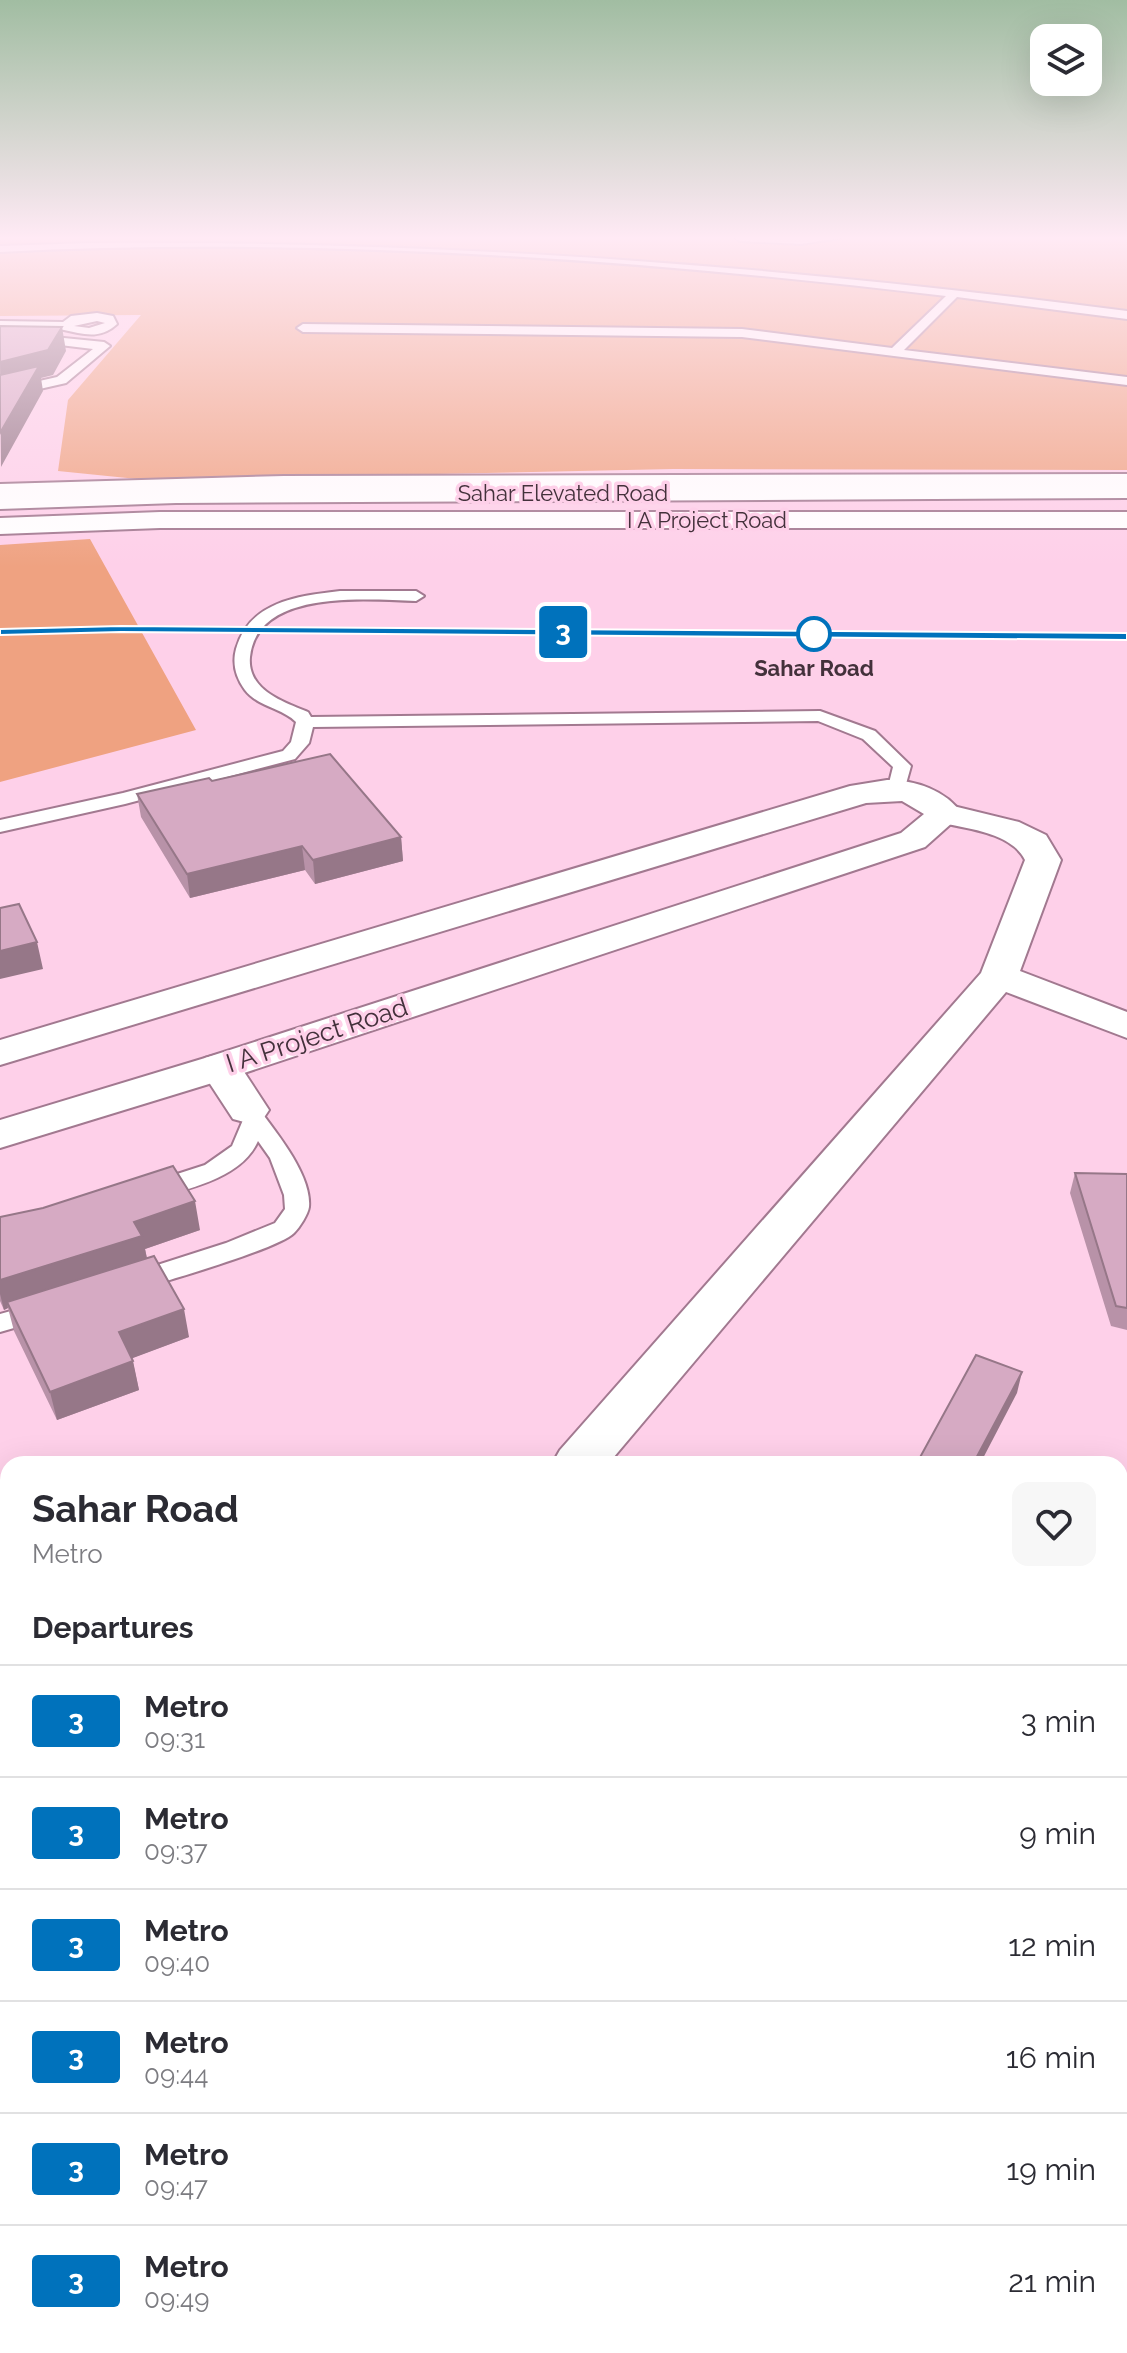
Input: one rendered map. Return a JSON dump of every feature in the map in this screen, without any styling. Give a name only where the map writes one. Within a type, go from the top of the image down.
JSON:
[{"type":"main road","points":[[0,492],[284,484],[1127,482]]},
{"type":"main road","name":"Sahar Elevated Road","points":[[0,501],[176,495],[1127,490]]},
{"type":"main road","name":"Sahar Elevated Road","points":[[0,523],[163,514],[1127,511]]},
{"type":"main road","name":"I A Project Road","points":[[0,523],[160,520],[1127,520]]},
{"type":"main road","points":[[0,1053],[862,793],[897,787],[926,798],[945,814],[1007,829],[1034,842],[1043,860],[999,976],[585,1456]]},
{"type":"main road","name":"I A Project Road","points":[[0,1134],[220,1067],[913,840],[945,814]]},
{"type":"main road","points":[[999,976],[1127,1026]]},
{"type":"main road","points":[[220,1067],[252,1115]]},
{"type":"lane","points":[[0,394],[61,380],[102,348]]},
{"type":"lane","points":[[855,348],[1127,381]]},
{"type":"lane","points":[[895,352],[899,348]]},
{"type":"lane","points":[[0,826],[125,798],[289,755],[300,743],[305,722],[302,716],[254,695],[244,675],[242,656],[246,638],[257,620],[280,607],[323,597],[416,596]]},
{"type":"lane","points":[[305,722],[820,716],[869,735],[880,745],[902,766],[897,787]]},
{"type":"lane","points":[[125,1200],[213,1171],[242,1150],[252,1115]]},
{"type":"lane","points":[[115,1288],[235,1249],[284,1229],[297,1210],[296,1195],[281,1157],[252,1115]]},
{"type":"lane","points":[[0,1323],[73,1301]]},
{"type":"shaded area","points":[[113,348],[1127,348],[1127,470],[673,469],[147,480],[58,471],[68,400]]},
{"type":"shaded area","points":[[90,539],[196,730],[0,782],[0,545]]},
{"type":"building","points":[[0,348],[49,348],[48,350],[0,362]]},
{"type":"building","points":[[39,366],[0,433],[0,375]]},
{"type":"building","points":[[330,754],[401,837],[313,860],[302,846],[187,874],[137,794],[209,778],[212,781]]},
{"type":"building","points":[[19,904],[37,942],[0,951],[0,908]]},
{"type":"building","points":[[173,1166],[195,1201],[134,1222],[142,1236],[0,1280],[0,1217],[43,1208]]},
{"type":"building","points":[[1075,1173],[1127,1174],[1127,1308],[1116,1306]]},
{"type":"building","points":[[154,1256],[184,1309],[119,1332],[133,1361],[50,1392],[7,1302]]},
{"type":"building","points":[[976,1355],[1022,1372],[977,1456],[921,1456]]},
{"type":"metro line","name":"3","points":[[0,632],[121,629],[1127,637]]},
{"type":"place","name":"Sahar Road","points":[[814,634]]}]
